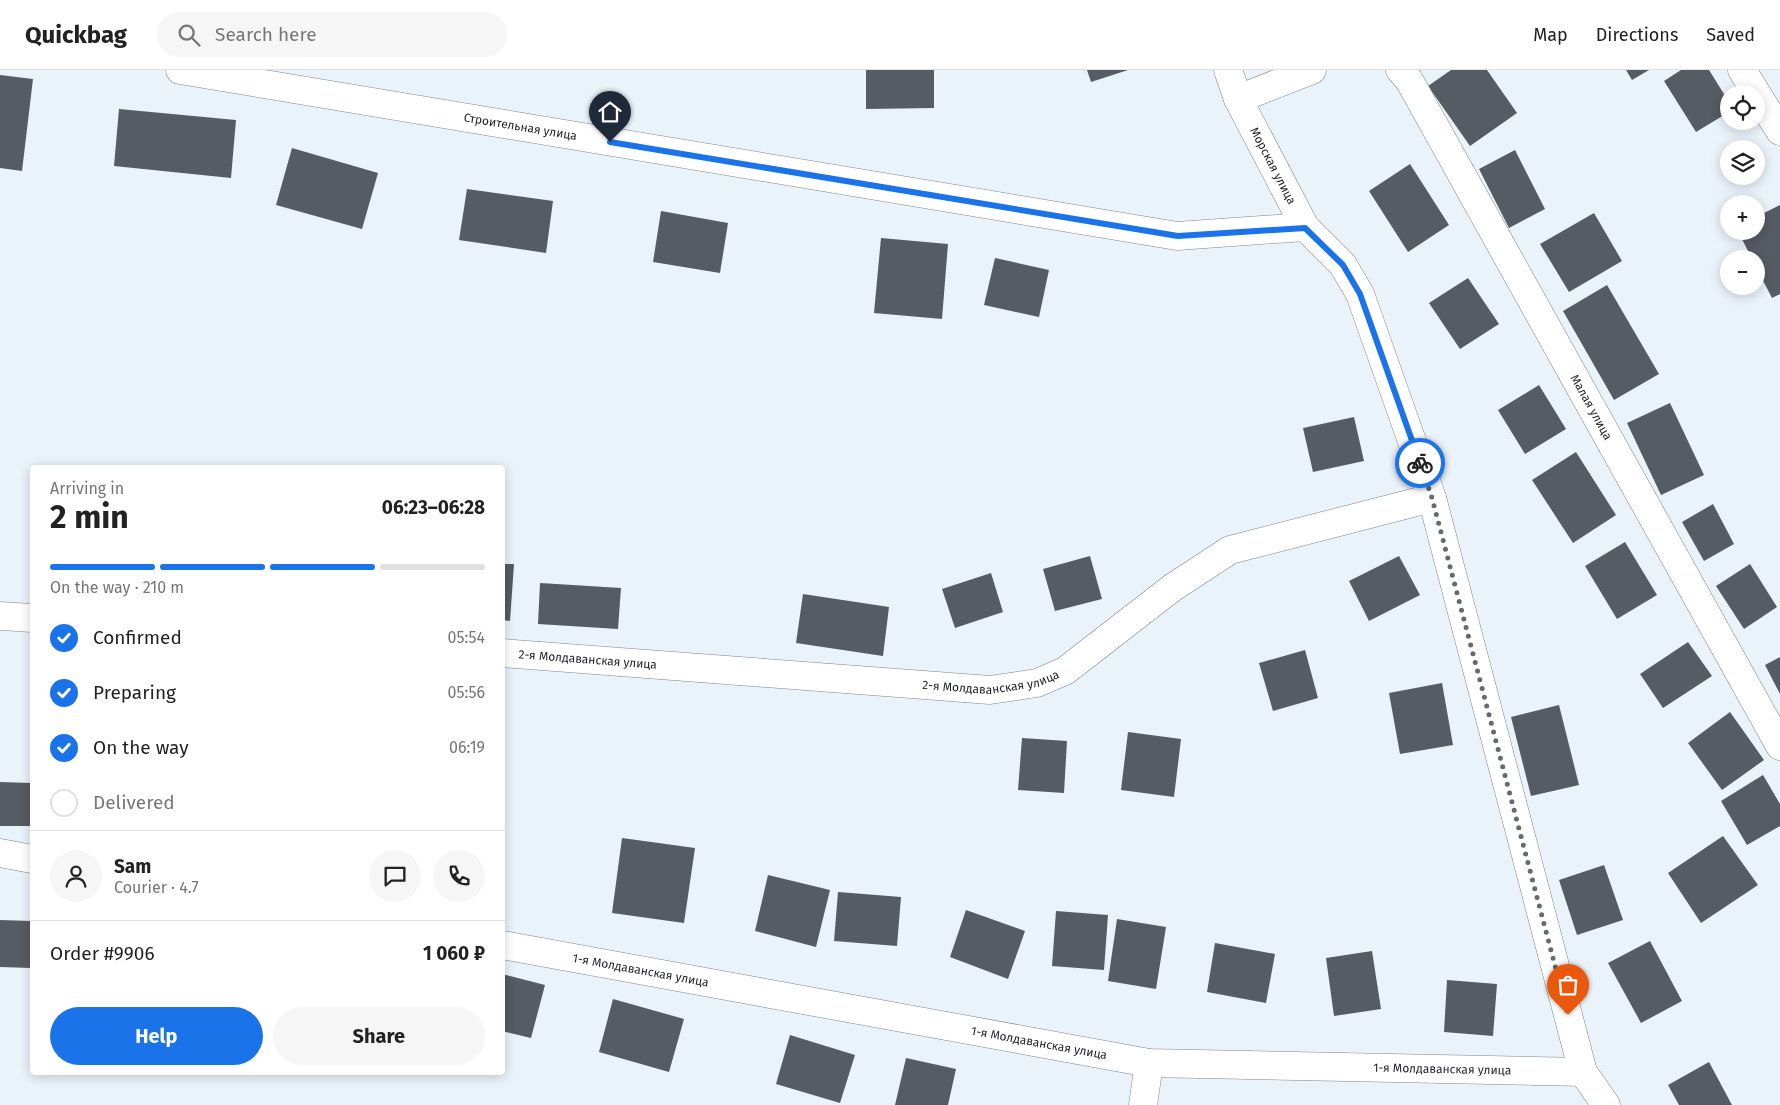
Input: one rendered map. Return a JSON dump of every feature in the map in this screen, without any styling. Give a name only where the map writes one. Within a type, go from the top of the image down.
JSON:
[{"type":"street","name":"Строительная улица","points":[[180,70],[1178,236],[1305,228]]},
{"type":"street","name":"Морская улица","points":[[1228,70],[1238,99],[1305,228],[1343,265],[1360,294],[1432,498],[1583,1072],[1606,1105]]},
{"type":"street","points":[[1238,99],[1312,70]]},
{"type":"street","name":"Малая улица","points":[[1400,70],[1413,89],[1780,746]]},
{"type":"street","points":[[1742,70],[1780,132]]},
{"type":"street","name":"2-я Молдаванская улица","points":[[505,653],[990,690],[1037,683],[1065,671],[1172,588],[1230,550],[1432,498]]},
{"type":"street","points":[[0,616],[30,618]]},
{"type":"street","points":[[0,853],[30,859]]},
{"type":"street","name":"1-я Молдаванская улица","points":[[505,946],[1149,1063],[1583,1072]]},
{"type":"street","points":[[1143,1105],[1149,1063]]},
{"type":"building","points":[[866,70],[934,70],[934,108],[866,109]]},
{"type":"building","points":[[1087,70],[1128,70],[1091,82]]},
{"type":"building","points":[[1451,70],[1487,70],[1517,113],[1470,146],[1428,86]]},
{"type":"building","points":[[1626,70],[1649,70],[1632,80]]},
{"type":"building","points":[[1681,70],[1709,70],[1720,88],[1720,117],[1696,132],[1664,81]]},
{"type":"building","points":[[0,75],[33,79],[22,171],[0,168]]},
{"type":"building","points":[[119,109],[236,120],[231,178],[114,166]]},
{"type":"building","points":[[292,148],[378,173],[362,229],[276,205]]},
{"type":"building","points":[[1515,150],[1545,209],[1509,228],[1479,169]]},
{"type":"building","points":[[1410,164],[1449,225],[1408,252],[1369,191]]},
{"type":"building","points":[[467,189],[553,201],[546,253],[459,240]]},
{"type":"building","points":[[1780,205],[1780,294],[1772,298],[1765,284],[1765,250],[1748,250],[1742,240],[1765,240],[1765,212]]},
{"type":"building","points":[[661,211],[728,223],[720,273],[653,262]]},
{"type":"building","points":[[1594,213],[1622,261],[1569,292],[1540,244]]},
{"type":"building","points":[[881,238],[948,244],[942,319],[874,313]]},
{"type":"building","points":[[995,258],[1049,270],[1039,317],[984,305]]},
{"type":"building","points":[[1468,278],[1499,324],[1460,349],[1429,303]]},
{"type":"building","points":[[1607,285],[1659,374],[1614,400],[1563,311]]},
{"type":"building","points":[[1539,385],[1566,429],[1525,454],[1498,410]]},
{"type":"building","points":[[1670,403],[1704,475],[1661,495],[1627,423]]},
{"type":"building","points":[[1354,417],[1364,461],[1313,472],[1303,428]]},
{"type":"building","points":[[1576,452],[1616,515],[1573,543],[1532,480]]},
{"type":"building","points":[[1713,504],[1734,544],[1704,561],[1682,522]]},
{"type":"building","points":[[1625,542],[1657,595],[1617,619],[1585,566]]},
{"type":"building","points":[[1090,556],[1102,599],[1055,611],[1043,569]]},
{"type":"building","points":[[1399,556],[1420,595],[1369,621],[1349,581]]},
{"type":"building","points":[[505,564],[514,564],[510,621],[505,620]]},
{"type":"building","points":[[1750,564],[1777,607],[1744,629],[1716,586]]},
{"type":"building","points":[[991,573],[1003,612],[955,628],[942,589]]},
{"type":"building","points":[[540,583],[621,588],[618,629],[538,624]]},
{"type":"building","points":[[803,594],[889,607],[883,656],[796,643]]},
{"type":"building","points":[[1688,642],[1712,676],[1663,708],[1640,674]]},
{"type":"building","points":[[1305,650],[1318,698],[1273,711],[1259,663]]},
{"type":"building","points":[[1780,657],[1780,694],[1765,665]]},
{"type":"building","points":[[1442,683],[1453,745],[1400,754],[1389,693]]},
{"type":"building","points":[[1559,705],[1579,785],[1531,796],[1511,717]]},
{"type":"building","points":[[1730,712],[1764,760],[1722,790],[1688,743]]},
{"type":"building","points":[[1128,732],[1181,739],[1174,797],[1121,790]]},
{"type":"building","points":[[1022,738],[1067,741],[1064,793],[1018,790]]},
{"type":"building","points":[[1763,775],[1780,804],[1780,826],[1747,845],[1721,801]]},
{"type":"building","points":[[0,782],[30,783],[30,826],[0,826]]},
{"type":"building","points":[[1723,836],[1758,885],[1701,923],[1668,873]]},
{"type":"building","points":[[622,838],[695,848],[684,923],[612,913]]},
{"type":"building","points":[[1604,865],[1623,920],[1577,935],[1559,880]]},
{"type":"building","points":[[768,875],[830,890],[816,947],[755,931]]},
{"type":"building","points":[[838,892],[901,897],[897,946],[834,941]]},
{"type":"building","points":[[966,910],[1025,931],[1008,979],[950,957]]},
{"type":"building","points":[[1056,911],[1108,915],[1104,970],[1052,966]]},
{"type":"building","points":[[1117,919],[1166,927],[1156,989],[1108,981]]},
{"type":"building","points":[[0,920],[30,921],[30,968],[0,967]]},
{"type":"building","points":[[1650,941],[1682,1001],[1641,1023],[1608,963]]},
{"type":"building","points":[[1215,943],[1275,954],[1266,1003],[1207,992]]},
{"type":"building","points":[[1372,951],[1381,1009],[1334,1016],[1326,958]]},
{"type":"building","points":[[505,975],[545,985],[531,1038],[505,1032]]},
{"type":"building","points":[[1447,980],[1497,984],[1493,1036],[1444,1032]]},
{"type":"building","points":[[613,999],[684,1019],[669,1072],[599,1052]]},
{"type":"building","points":[[790,1035],[855,1055],[840,1103],[776,1084]]},
{"type":"building","points":[[906,1058],[956,1069],[948,1105],[895,1105]]},
{"type":"building","points":[[1709,1062],[1732,1105],[1679,1105],[1668,1085]]},
{"type":"way so far","points":[[1420,463],[1432,498],[1568,1015]]},
{"type":"route","points":[[610,142],[1178,236],[1305,228],[1343,265],[1360,294],[1420,463]]}]
